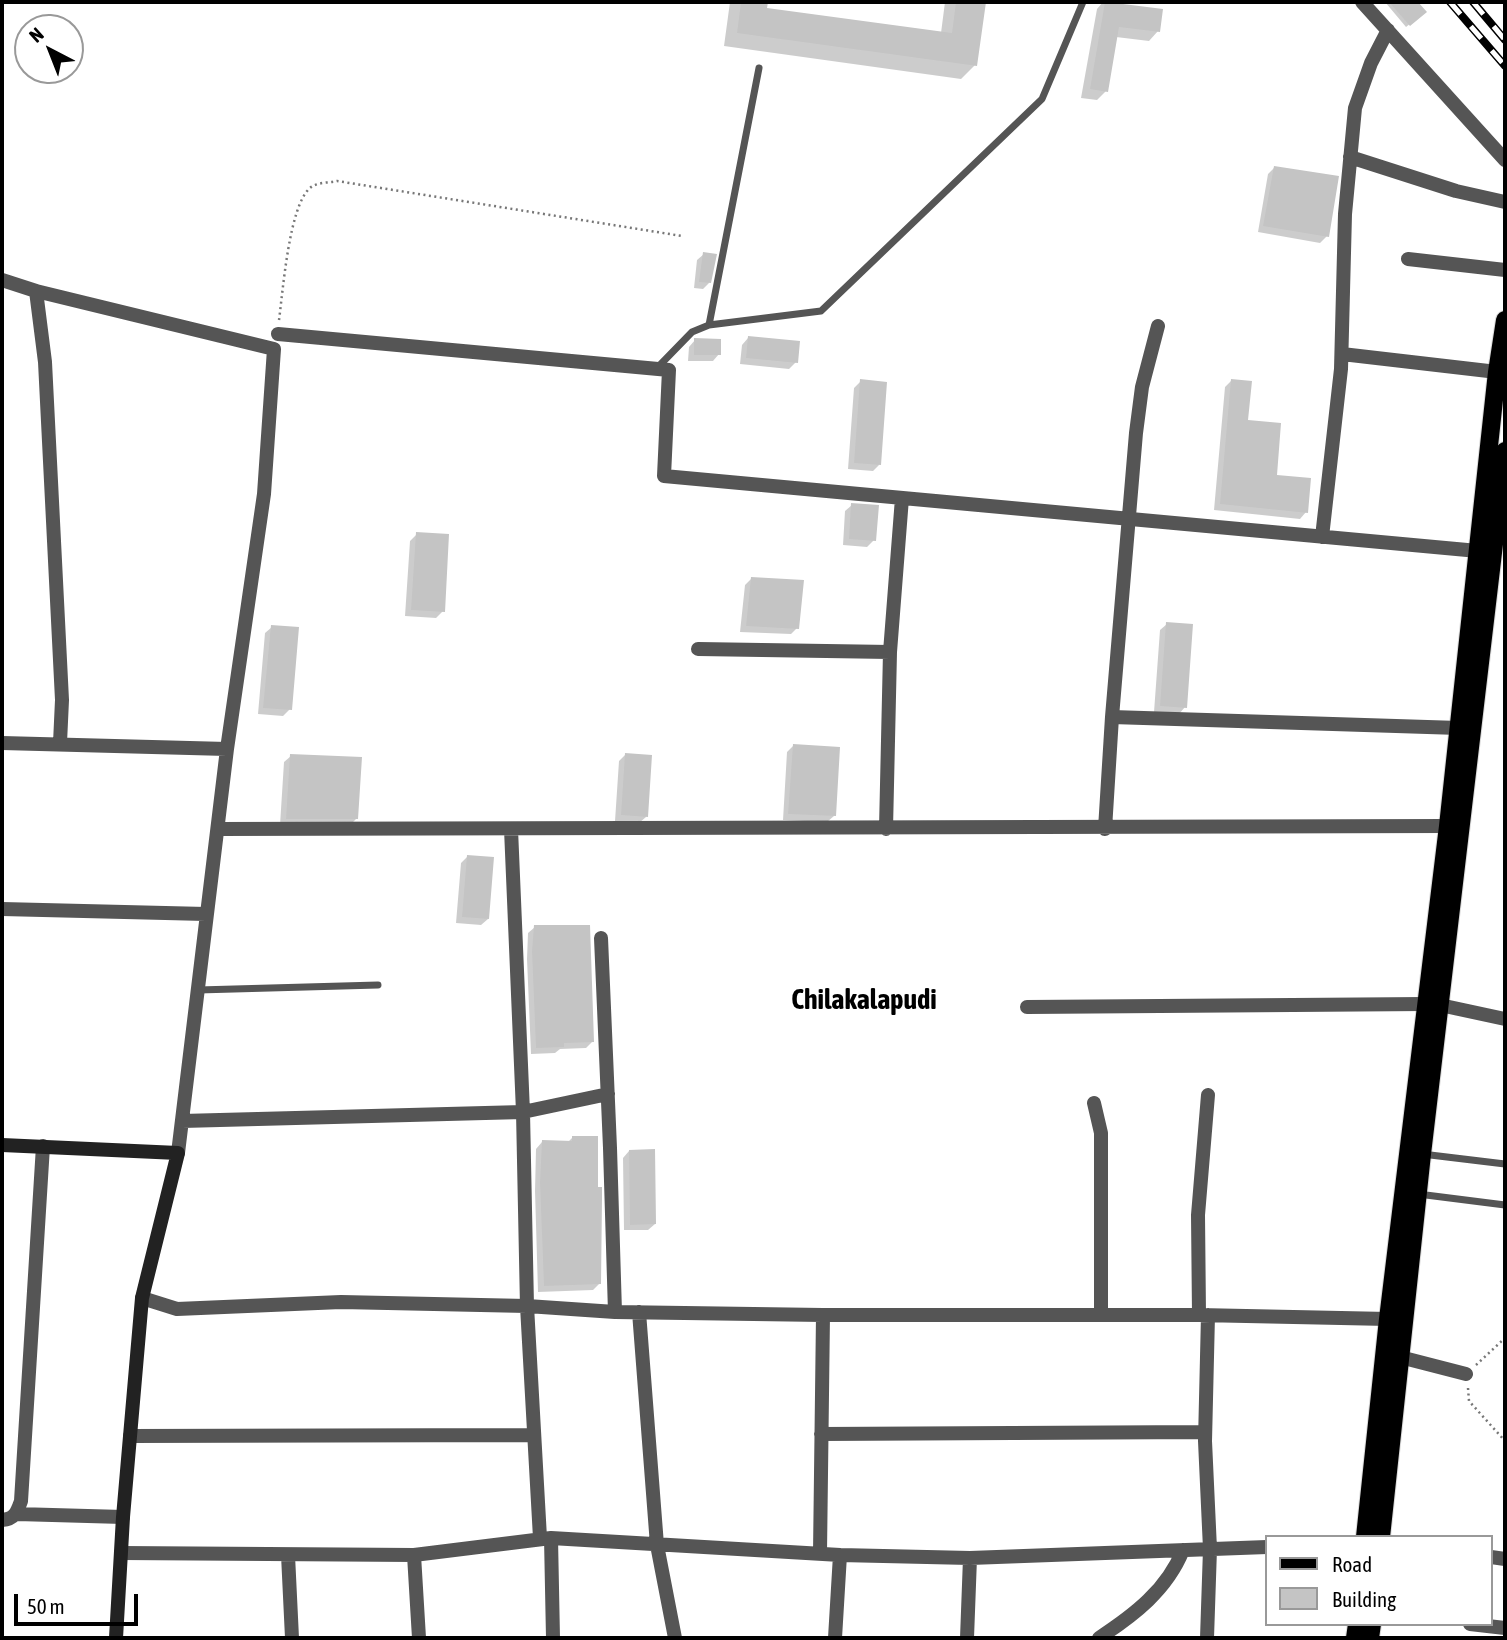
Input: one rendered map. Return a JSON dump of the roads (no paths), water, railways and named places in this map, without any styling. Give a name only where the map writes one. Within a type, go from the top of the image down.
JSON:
[{"type":"main road","points":[[1381,1535],[1422,1154],[1448,826],[1497,372],[1505,320]]},
{"type":"main road","points":[[1365,1535],[1388,1319],[1433,1004],[1505,451]]},
{"type":"street","points":[[1362,2],[1505,160]]},
{"type":"street","points":[[1322,537],[1342,354],[1345,214],[1355,108],[1362,86],[1388,30]]},
{"type":"street","points":[[1350,157],[1456,191],[1505,202]]},
{"type":"street","points":[[1408,259],[1505,270]]},
{"type":"street","points":[[2,280],[36,291],[274,349],[264,494],[227,748],[178,1153],[142,1298],[123,1517],[116,1638]]},
{"type":"street","points":[[36,291],[45,362],[62,700],[60,743]]},
{"type":"street","points":[[1105,829],[1128,519],[1142,387],[1158,326]]},
{"type":"street","points":[[278,334],[669,370],[664,476],[1478,551]]},
{"type":"street","points":[[1342,354],[1497,372]]},
{"type":"street","points":[[886,829],[890,652],[902,498]]},
{"type":"street","points":[[698,649],[890,652]]},
{"type":"street","points":[[1112,717],[1459,728]]},
{"type":"street","points":[[2,743],[227,748]]},
{"type":"street","points":[[218,829],[1105,829],[1448,826]]},
{"type":"street","points":[[511,829],[523,1112],[527,1306],[534,1435],[553,1638]]},
{"type":"street","points":[[2,909],[206,914]]},
{"type":"street","points":[[601,938],[615,1312]]},
{"type":"street","points":[[1027,1007],[1433,1004],[1505,1019]]},
{"type":"street","points":[[182,1121],[523,1112],[608,1094]]},
{"type":"street","points":[[1207,1638],[1210,1549],[1204,1315],[1198,1215],[1208,1095]]},
{"type":"street","points":[[1094,1103],[1101,1133],[1101,1315]]},
{"type":"street","points":[[2,1145],[178,1153]]},
{"type":"street","points":[[2,1520],[9,1520],[17,1514],[21,1501],[43,1146]]},
{"type":"street","points":[[142,1298],[177,1309],[341,1301],[527,1306],[615,1312],[1204,1315],[1388,1319],[1400,1357],[1466,1374]]},
{"type":"street","points":[[639,1312],[657,1545],[675,1638]]},
{"type":"street","points":[[820,1553],[823,1315]]},
{"type":"street","points":[[821,1434],[1205,1432]]},
{"type":"street","points":[[130,1436],[534,1435]]},
{"type":"street","points":[[17,1514],[123,1517]]},
{"type":"street","points":[[121,1553],[414,1555],[545,1538],[840,1555],[970,1558],[1266,1547]]},
{"type":"street","points":[[1099,1638],[1139,1610],[1163,1587],[1176,1568],[1183,1550]]},
{"type":"street","points":[[288,1555],[292,1638]]},
{"type":"street","points":[[414,1555],[419,1638]]},
{"type":"street","points":[[835,1638],[840,1555]]},
{"type":"street","points":[[967,1638],[970,1558]]},
{"type":"street","points":[[1488,1626],[1505,1628]]},
{"type":"lane","points":[[657,368],[692,332],[709,326],[821,310],[1042,99],[1083,2]]},
{"type":"lane","points":[[709,326],[759,68]]},
{"type":"lane","points":[[198,990],[378,985]]},
{"type":"lane","points":[[1422,1154],[1505,1164]]},
{"type":"lane","points":[[1418,1194],[1505,1206]]},
{"type":"railway","points":[[1450,2],[1505,66]]},
{"type":"railway","points":[[1473,2],[1505,40]]},
{"type":"district","name":"Chilakalapudi","points":[[864,1000]]}]
